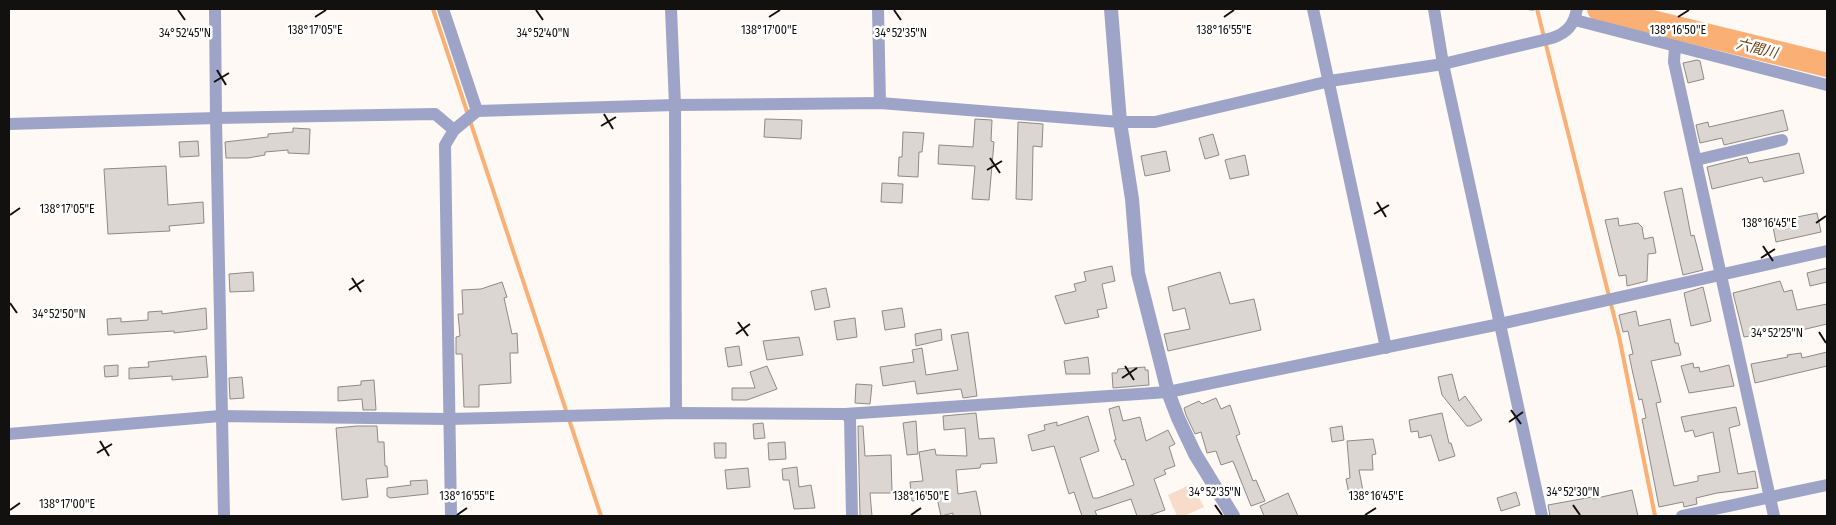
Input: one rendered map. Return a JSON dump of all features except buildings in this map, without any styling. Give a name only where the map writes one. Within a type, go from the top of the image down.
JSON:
[{"type":"street","points":[[215,9],[220,416],[224,516]]},
{"type":"street","points":[[443,9],[477,111]]},
{"type":"street","points":[[671,9],[675,105],[676,413]]},
{"type":"street","points":[[878,9],[880,103]]},
{"type":"street","points":[[1111,9],[1120,122],[1132,199],[1138,273],[1168,392],[1195,454],[1233,516]]},
{"type":"street","points":[[1313,9],[1386,348]]},
{"type":"street","points":[[1434,9],[1443,64],[1542,516]]},
{"type":"street","points":[[451,516],[444,145],[454,130],[477,111],[675,105],[880,103],[1120,122],[1155,122],[1330,81],[1443,64],[1548,39],[1564,34],[1576,13],[1675,46],[1827,85]]},
{"type":"street","points":[[1675,46],[1674,62],[1774,516]]},
{"type":"street","points":[[9,124],[435,114],[454,130]]},
{"type":"street","points":[[1696,160],[1782,140]]},
{"type":"street","points":[[9,434],[220,416],[449,419],[676,413],[845,414],[1168,392],[1500,324],[1827,251]]},
{"type":"street","points":[[845,414],[850,418],[852,516]]},
{"type":"street","points":[[1682,516],[1827,484]]},
{"type":"path","points":[[1529,9],[1535,10]]},
{"type":"shaded area","points":[[1192,484],[1204,507],[1184,516],[1177,516],[1168,495]]},
{"type":"waterway","points":[[433,9],[601,516]]},
{"type":"waterway","points":[[1537,9],[1619,336],[1655,516]]},
{"type":"waterway","name":"六間川","points":[[1599,9],[1827,65]]}]
